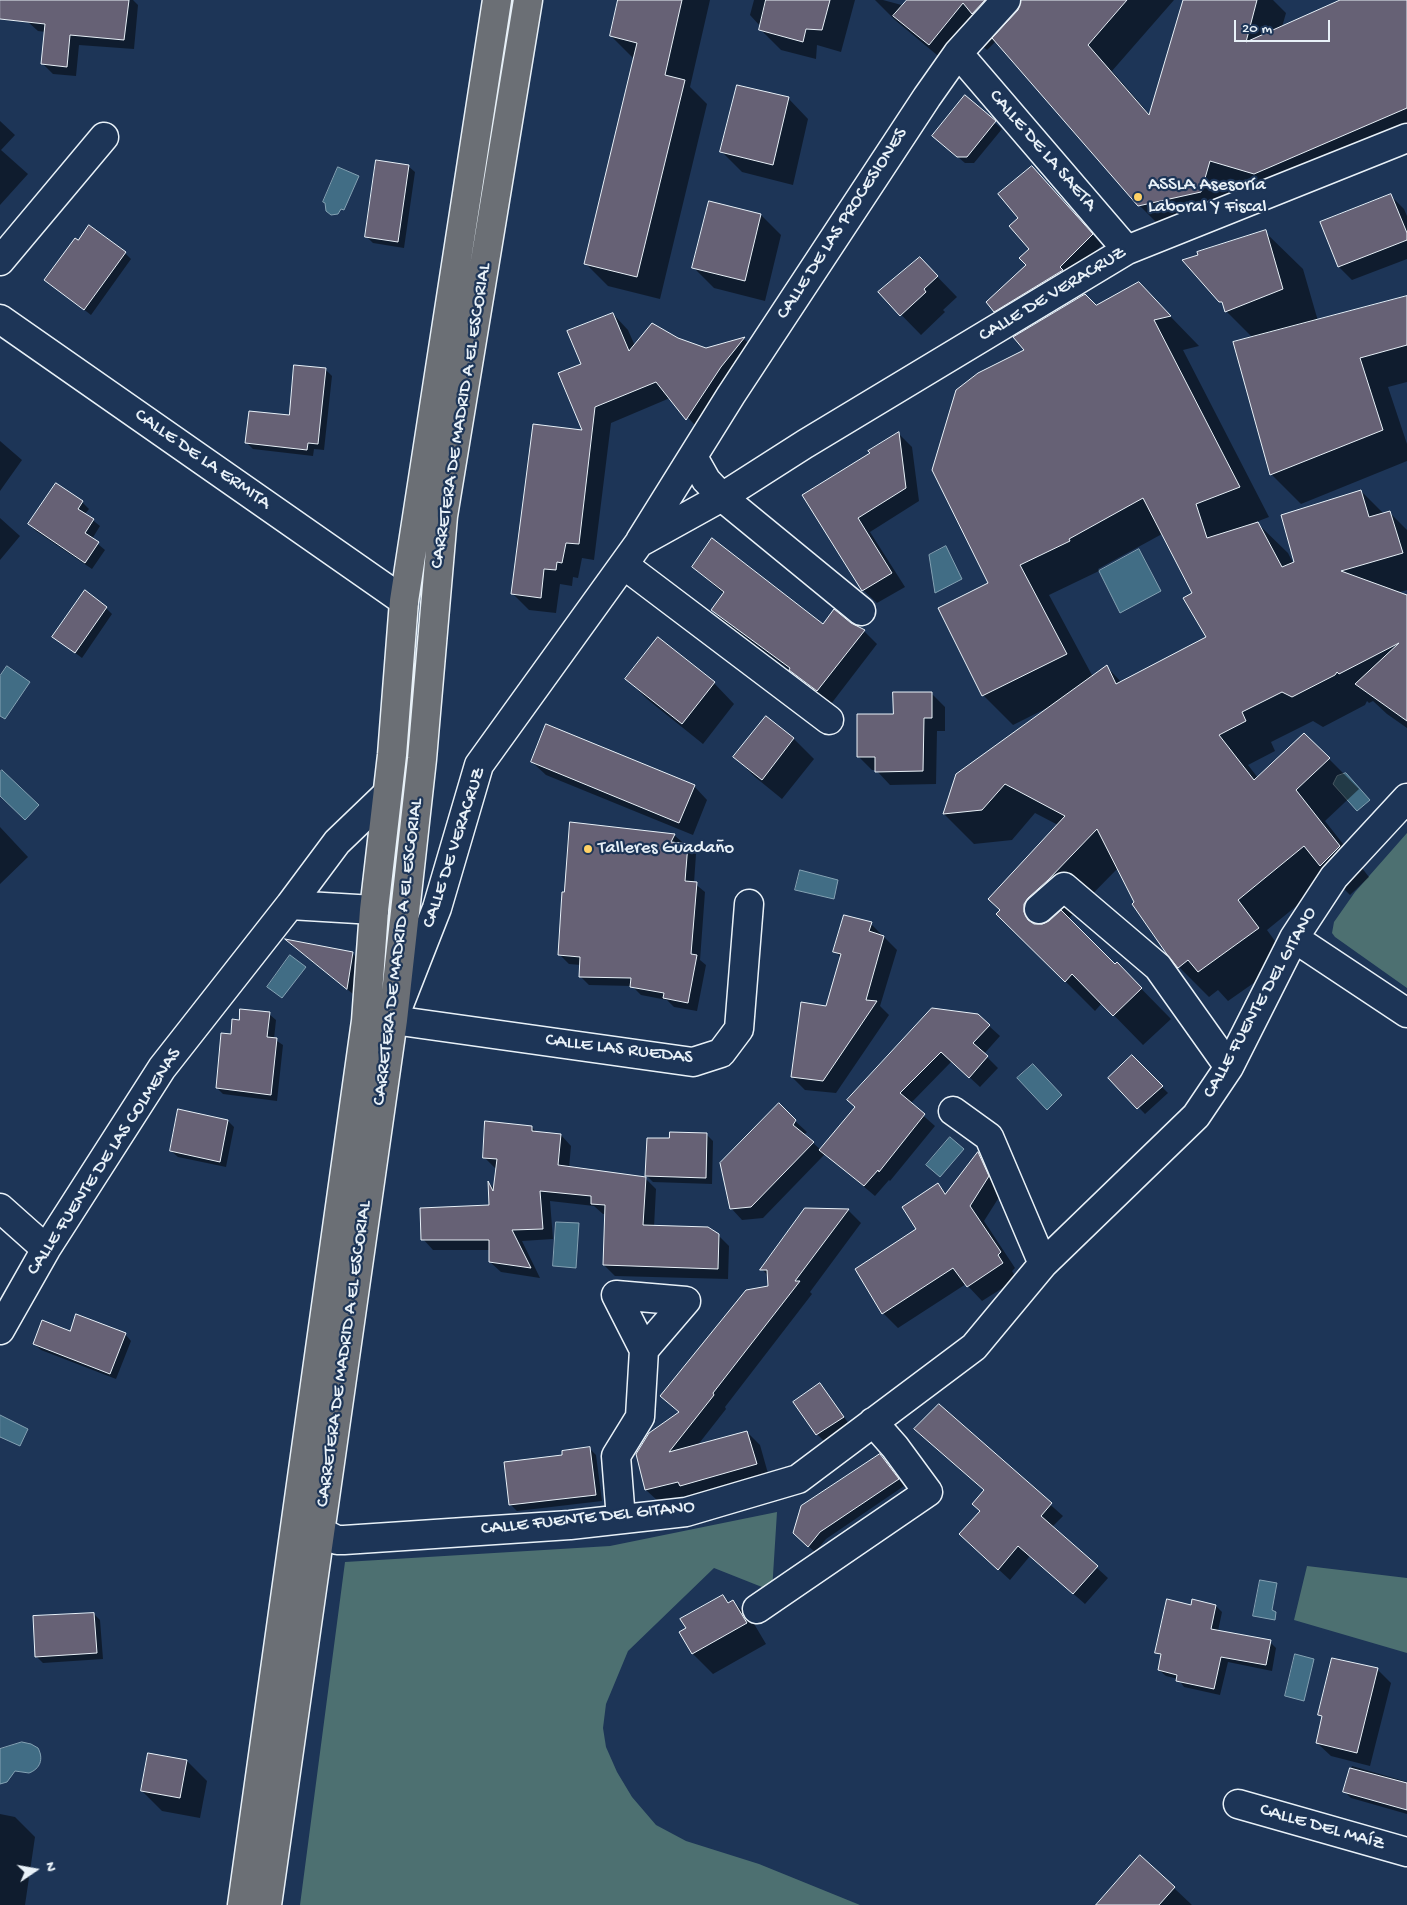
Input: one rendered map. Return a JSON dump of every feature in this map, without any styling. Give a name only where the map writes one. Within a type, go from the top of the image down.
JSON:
[{"type":"highway","name":"CARRETERA DE MADRID A EL ESCORIAL","points":[[242,1905],[366,1021],[374,910],[387,794],[404,601],[497,0]]},
{"type":"highway","name":"CARRETERA DE MADRID A EL ESCORIAL","points":[[267,1905],[393,1020],[422,759],[443,516],[528,0]]},
{"type":"street","name":"CALLE DE LAS PROCESIONES","points":[[693,457],[731,395],[926,97],[958,53],[1006,0]]},
{"type":"street","name":"CALLE DE LA SAETA","points":[[958,53],[1127,250]]},
{"type":"street","points":[[0,261],[104,137]]},
{"type":"street","name":"CALLE DE VERACRUZ","points":[[639,542],[722,497],[805,444],[1127,250],[1407,138]]},
{"type":"street","name":"CALLE DE LA ERMITA","points":[[0,318],[404,601]]},
{"type":"street","name":"CALLE DE VERACRUZ","points":[[393,1020],[437,908],[479,765],[624,565],[693,457]]},
{"type":"street","points":[[693,457],[706,480],[722,497],[861,611]]},
{"type":"street","points":[[624,565],[829,720]]},
{"type":"street","name":"CALLE FUENTE DE LAS COLMENAS","points":[[0,1330],[46,1250],[162,1068],[337,842],[387,794]]},
{"type":"street","name":"CALLE FUENTE DEL GITANO","points":[[319,1531],[337,1540],[344,1540],[570,1525],[686,1512],[798,1479],[974,1347],[1043,1264],[1196,1116],[1229,1067],[1294,938],[1334,876],[1407,798]]},
{"type":"street","points":[[1039,909],[1064,887],[1158,967],[1229,1067]]},
{"type":"street","name":"CALLE LAS RUEDAS","points":[[393,1020],[693,1062],[721,1053],[739,1029],[749,904]]},
{"type":"street","points":[[290,905],[374,910]]},
{"type":"street","points":[[1294,938],[1407,1013]]},
{"type":"street","points":[[953,1112],[989,1137],[1043,1264]]},
{"type":"street","points":[[0,1208],[46,1250]]},
{"type":"street","points":[[621,1519],[616,1456],[640,1417],[644,1350]]},
{"type":"street","points":[[757,1609],[928,1492],[873,1422]]},
{"type":"street","name":"CALLE DEL MAÍZ","points":[[1238,1804],[1407,1852]]},
{"type":"green space","points":[[1407,833],[1407,988],[1332,933],[1334,922],[1355,892]]},
{"type":"green space","points":[[777,1512],[772,1591],[714,1568],[628,1651],[606,1704],[603,1728],[606,1747],[617,1772],[632,1797],[656,1825],[686,1841],[759,1864],[860,1905],[300,1905],[345,1562],[610,1546]]},
{"type":"green space","points":[[1307,1566],[1407,1578],[1407,1653],[1294,1620]]},
{"type":"water","points":[[338,167],[359,176],[344,210],[341,209],[338,214],[331,215],[326,211],[325,203],[323,202]]},
{"type":"water","points":[[946,546],[962,579],[935,593],[929,555]]},
{"type":"water","points":[[1139,549],[1161,591],[1120,613],[1099,571]]},
{"type":"water","points":[[7,666],[30,682],[5,719],[0,716],[0,676]]},
{"type":"water","points":[[2,770],[39,805],[25,820],[0,796],[0,772]]},
{"type":"water","points":[[1346,773],[1370,800],[1357,811],[1333,784],[1337,776]]},
{"type":"water","points":[[800,870],[838,880],[834,899],[795,890]]},
{"type":"water","points":[[290,955],[306,967],[282,998],[267,987]]},
{"type":"water","points":[[1033,1064],[1062,1095],[1047,1110],[1017,1078]]},
{"type":"water","points":[[950,1137],[964,1149],[940,1177],[926,1165]]},
{"type":"water","points":[[556,1222],[579,1223],[576,1268],[553,1266]]},
{"type":"water","points":[[0,1415],[28,1429],[20,1446],[0,1437]]},
{"type":"water","points":[[1260,1580],[1277,1583],[1272,1610],[1276,1612],[1275,1620],[1253,1616]]},
{"type":"water","points":[[1295,1654],[1314,1659],[1304,1701],[1285,1696]]},
{"type":"water","points":[[22,1742],[38,1748],[41,1756],[40,1763],[36,1769],[29,1773],[15,1771],[7,1782],[0,1784],[0,1749]]},
{"type":"building","points":[[0,0],[129,0],[124,40],[70,35],[67,67],[41,64],[45,24],[0,19]]},
{"type":"building","points":[[618,0],[682,0],[665,75],[685,80],[637,277],[584,264],[637,43],[610,36]]},
{"type":"building","points":[[766,0],[830,0],[822,30],[806,29],[803,42],[759,30]]},
{"type":"building","points":[[907,0],[985,0],[972,14],[963,3],[929,45],[893,16]]},
{"type":"building","points":[[1021,0],[1127,0],[1088,45],[1149,115],[1183,0],[1257,0],[1246,42],[1340,0],[1407,0],[1407,108],[1254,174],[1210,161],[1201,192],[1138,206],[992,38],[1018,10]]},
{"type":"building","points":[[737,85],[789,97],[773,165],[720,152]]},
{"type":"building","points":[[965,95],[996,121],[967,157],[957,157],[932,136]]},
{"type":"building","points":[[376,160],[409,165],[398,242],[365,237]]},
{"type":"building","points":[[1032,166],[1093,234],[1060,267],[1063,270],[994,312],[986,302],[1026,265],[1019,258],[1029,249],[1009,226],[1018,218],[998,194]]},
{"type":"building","points":[[1391,194],[1407,233],[1407,240],[1338,267],[1320,222]]},
{"type":"building","points":[[709,201],[761,214],[745,281],[692,268]]},
{"type":"building","points":[[89,225],[126,252],[84,310],[44,280],[75,238],[78,240]]},
{"type":"building","points":[[1266,230],[1283,289],[1225,312],[1222,302],[1219,302],[1182,260],[1198,255],[1197,252]]},
{"type":"building","points":[[920,257],[938,276],[924,289],[926,292],[900,316],[878,292]]},
{"type":"building","points":[[1139,282],[1171,316],[1154,320],[1240,487],[1196,504],[1207,538],[1258,522],[1282,567],[1294,562],[1281,515],[1361,490],[1369,517],[1390,511],[1403,553],[1341,571],[1407,595],[1407,721],[1355,684],[1399,643],[1339,674],[1337,672],[1335,675],[1292,697],[1282,692],[1242,712],[1246,721],[1219,735],[1254,780],[1304,733],[1330,758],[1296,790],[1340,846],[1320,866],[1304,846],[1238,900],[1259,928],[1198,972],[1188,960],[1178,968],[1166,953],[1132,904],[1134,902],[1097,829],[1028,898],[1024,904],[1024,912],[1028,920],[1034,924],[1042,924],[1049,921],[1061,910],[1142,988],[1113,1016],[1072,974],[1065,982],[996,914],[1000,910],[988,899],[1065,816],[1005,784],[982,810],[943,814],[956,774],[1107,665],[1116,684],[1206,637],[1183,598],[1192,593],[1143,498],[1069,539],[1070,541],[1020,565],[1067,654],[982,696],[938,608],[988,583],[932,470],[956,390],[978,373],[1024,350],[1013,337],[1085,294],[1096,305]]},
{"type":"building","points":[[1407,296],[1407,345],[1360,358],[1383,430],[1270,475],[1233,342]]},
{"type":"building","points":[[613,313],[629,351],[652,323],[678,338],[706,348],[745,337],[721,367],[686,420],[656,382],[595,407],[579,544],[566,543],[562,563],[557,562],[556,570],[544,569],[541,598],[511,594],[533,424],[582,430],[558,373],[581,364],[567,331]]},
{"type":"building","points":[[294,365],[326,368],[318,444],[308,443],[307,450],[245,443],[249,411],[289,415]]},
{"type":"building","points":[[899,432],[906,488],[858,518],[892,573],[862,591],[802,495],[870,453],[868,451]]},
{"type":"building","points":[[56,483],[83,501],[78,509],[94,519],[85,533],[99,542],[85,563],[28,524]]},
{"type":"building","points":[[712,538],[823,624],[834,609],[851,623],[865,630],[817,691],[789,670],[790,668],[711,610],[724,592],[692,567]]},
{"type":"building","points":[[85,590],[107,607],[75,653],[52,637]]},
{"type":"building","points":[[658,637],[715,682],[682,724],[625,679]]},
{"type":"building","points":[[893,692],[932,692],[932,718],[924,718],[923,771],[875,772],[875,757],[857,757],[857,714],[893,714]]},
{"type":"building","points":[[766,716],[794,738],[762,780],[733,757]]},
{"type":"building","points":[[546,724],[695,785],[679,823],[531,762]]},
{"type":"building","points":[[570,822],[675,834],[671,842],[688,844],[685,881],[697,882],[691,954],[697,955],[688,1003],[663,998],[664,993],[630,987],[631,978],[579,977],[580,957],[558,955],[562,892],[564,892]]},
{"type":"building","points":[[844,915],[872,922],[869,931],[884,936],[866,1000],[877,1001],[823,1081],[791,1077],[801,1002],[826,1006],[841,954],[833,952]]},
{"type":"building","points":[[285,939],[353,952],[347,989]]},
{"type":"building","points":[[932,1008],[978,1014],[990,1025],[973,1043],[988,1056],[969,1078],[941,1052],[900,1093],[925,1114],[879,1172],[878,1170],[864,1186],[819,1150],[855,1107],[847,1100]]},
{"type":"building","points":[[240,1009],[270,1012],[267,1037],[277,1038],[271,1095],[216,1088],[221,1033],[231,1034],[232,1019],[239,1020]]},
{"type":"building","points":[[1132,1055],[1163,1086],[1137,1109],[1108,1078]]},
{"type":"building","points":[[779,1103],[796,1120],[793,1125],[814,1142],[751,1207],[730,1209],[720,1163]]},
{"type":"building","points":[[178,1109],[228,1120],[220,1162],[170,1151]]},
{"type":"building","points":[[485,1121],[532,1126],[532,1131],[561,1134],[558,1165],[646,1177],[643,1225],[708,1227],[719,1234],[718,1269],[603,1265],[605,1205],[591,1204],[591,1196],[540,1191],[543,1229],[512,1230],[531,1268],[489,1262],[489,1240],[421,1240],[420,1208],[489,1205],[488,1181],[493,1191],[497,1159],[483,1158]]},
{"type":"building","points":[[670,1132],[707,1133],[706,1178],[645,1176],[647,1138],[669,1138]]},
{"type":"building","points":[[978,1152],[989,1176],[970,1206],[1001,1252],[998,1255],[1003,1263],[967,1287],[953,1268],[882,1314],[855,1269],[916,1229],[902,1207],[938,1183],[945,1194]]},
{"type":"building","points":[[805,1208],[849,1209],[795,1281],[800,1281],[669,1452],[747,1431],[757,1464],[680,1486],[678,1482],[645,1490],[636,1454],[649,1433],[679,1412],[660,1396],[746,1290],[768,1286],[767,1270],[760,1270]]},
{"type":"building","points":[[76,1314],[126,1333],[110,1374],[33,1344],[42,1320],[70,1331]]},
{"type":"building","points":[[820,1383],[844,1417],[816,1435],[793,1402]]},
{"type":"building","points":[[939,1404],[1052,1503],[1041,1516],[1098,1566],[1073,1594],[1018,1546],[998,1570],[959,1534],[980,1511],[972,1504],[984,1490],[914,1429]]},
{"type":"building","points":[[590,1447],[596,1495],[509,1505],[504,1462],[562,1455],[562,1451]]},
{"type":"building","points":[[880,1454],[899,1479],[820,1532],[808,1547],[793,1533],[801,1506]]},
{"type":"building","points":[[723,1595],[728,1603],[733,1600],[747,1623],[692,1654],[679,1632],[686,1628],[680,1619]]},
{"type":"building","points":[[1167,1599],[1191,1605],[1192,1599],[1216,1605],[1211,1629],[1271,1640],[1266,1665],[1221,1657],[1214,1689],[1176,1681],[1177,1675],[1158,1670],[1161,1654],[1155,1653]]},
{"type":"building","points":[[94,1613],[97,1653],[35,1657],[33,1616]]},
{"type":"building","points":[[1332,1658],[1378,1668],[1357,1753],[1316,1743],[1322,1716],[1318,1715]]},
{"type":"building","points":[[148,1753],[187,1760],[180,1798],[141,1791]]},
{"type":"building","points":[[1350,1768],[1407,1783],[1407,1810],[1343,1792]]},
{"type":"building","points":[[1140,1855],[1175,1887],[1159,1905],[1096,1905]]},
{"type":"place","name":"ASSLA Asesoría Laboral Y Fiscal","points":[[1138,197]]},
{"type":"place","name":"Talleres Guadaño","points":[[588,849]]}]
